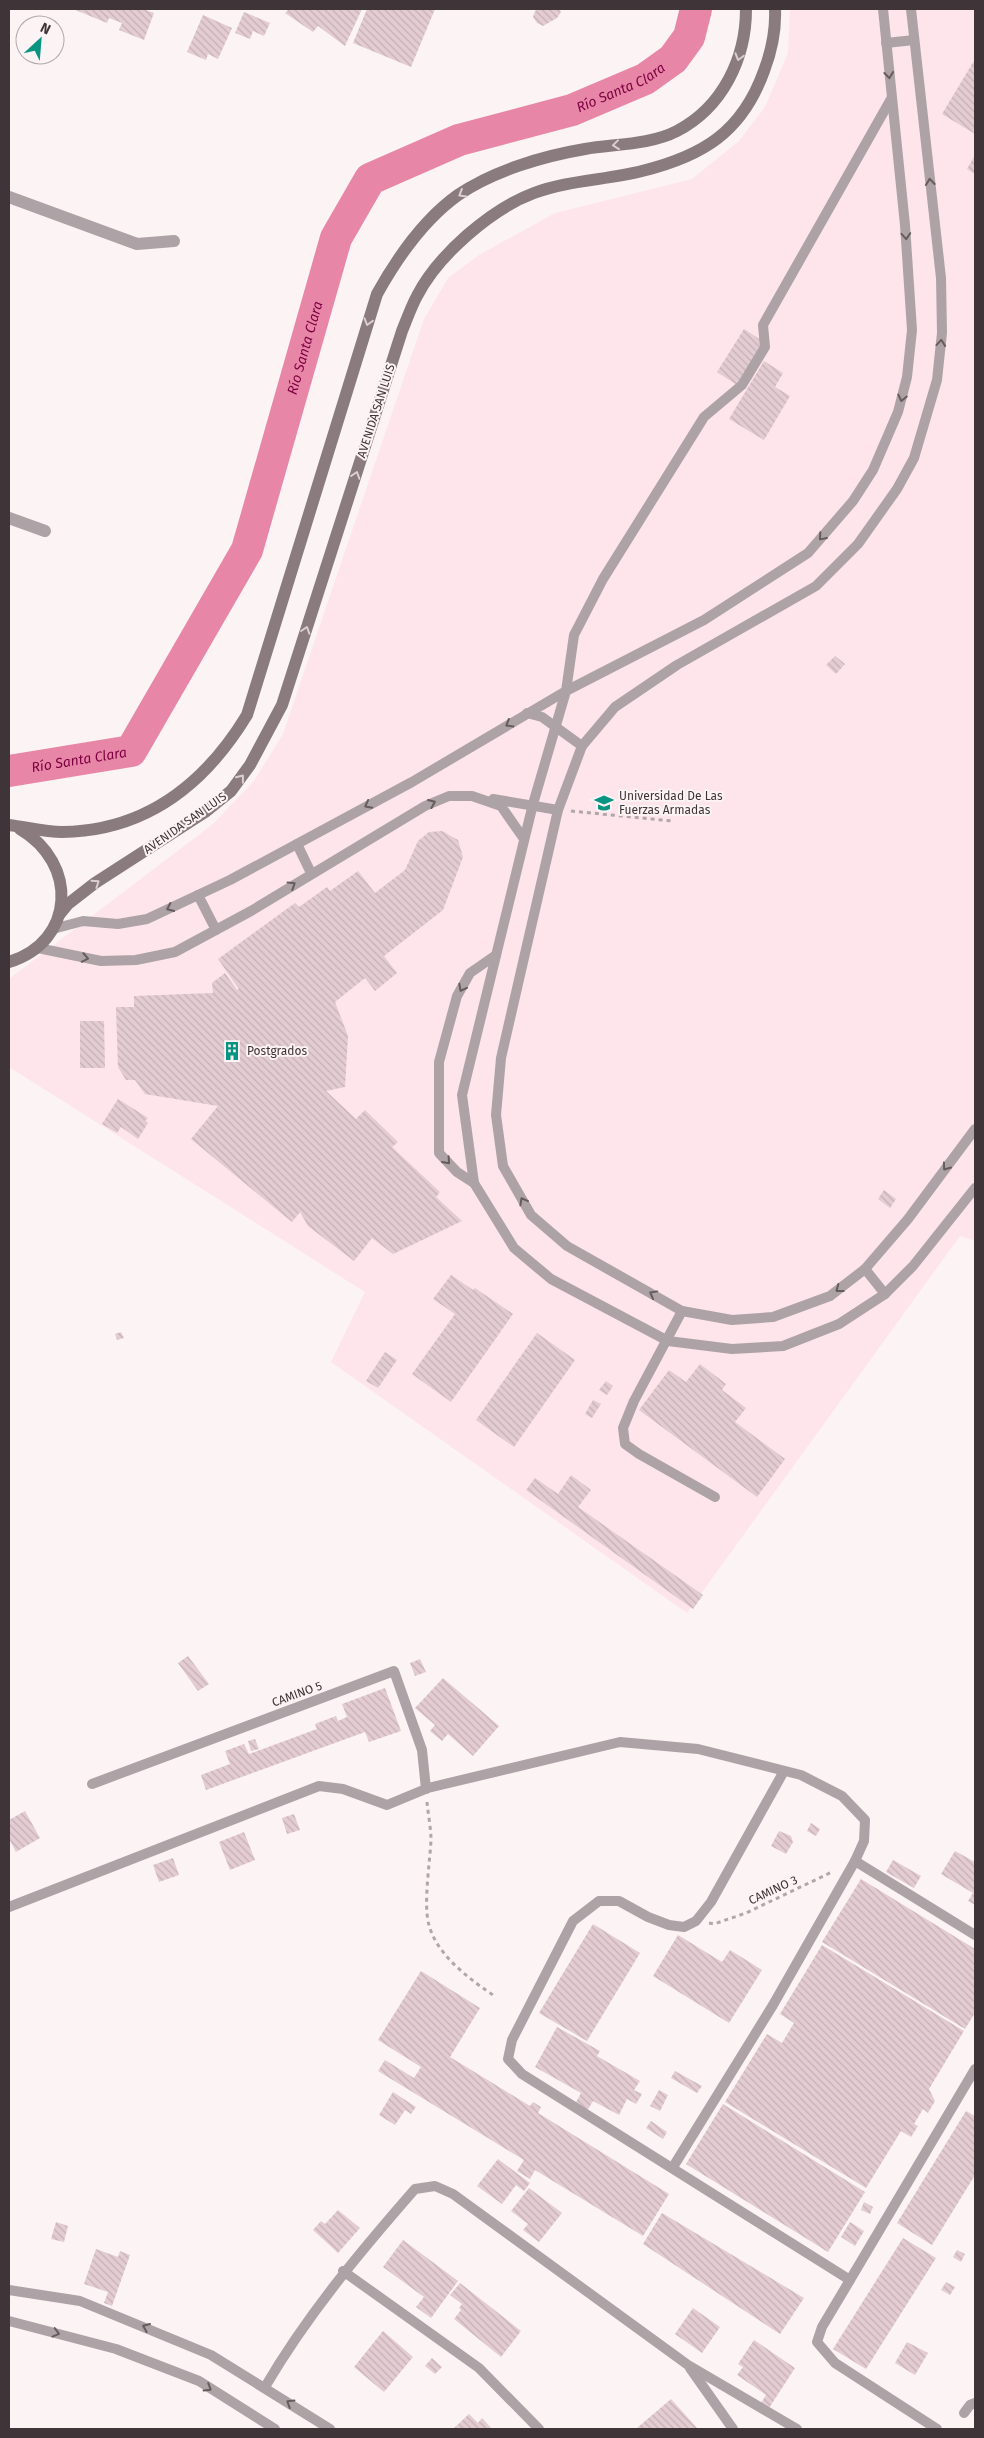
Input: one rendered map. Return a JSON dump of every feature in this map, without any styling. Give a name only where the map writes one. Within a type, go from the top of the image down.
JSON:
[{"type":"street","points":[[9,825],[60,832],[109,826],[154,810],[209,768],[230,743],[247,715],[377,294],[402,252],[458,195],[507,170],[534,160],[654,138],[683,127],[712,103],[728,82],[737,65],[746,32],[746,9]]},
{"type":"street","name":"AVENIDA SAN LUIS","points":[[59,915],[68,904],[95,883],[205,812],[231,791],[250,765],[282,705],[402,331],[417,294],[444,257],[481,224],[506,207],[535,193],[642,171],[702,149],[722,135],[741,118],[756,94],[772,50],[776,26],[775,9]]},
{"type":"street","points":[[9,197],[137,244],[174,241]]},
{"type":"street","points":[[9,518],[45,531]]},
{"type":"street","points":[[9,825],[33,837],[46,849],[55,864],[61,880],[62,898],[59,915],[53,929],[38,948],[21,958],[9,962]]},
{"type":"lane","points":[[53,929],[83,921],[128,924],[147,919],[198,895],[412,782],[566,691],[704,620],[808,553],[853,501],[873,470],[898,412],[907,377],[912,330],[906,225],[883,9]]},
{"type":"lane","points":[[911,9],[940,278],[942,333],[937,380],[914,458],[897,489],[858,544],[816,586],[677,665],[615,707],[582,746],[558,810],[501,1058],[496,1115],[503,1166],[531,1215],[567,1246],[682,1311],[732,1320],[773,1317],[830,1296],[865,1269],[908,1219],[975,1128]]},
{"type":"lane","points":[[886,43],[914,40]]},
{"type":"lane","points":[[892,100],[763,325],[766,347],[742,384],[704,417],[603,579],[574,635],[566,691],[533,804],[462,1095],[474,1183],[514,1248],[550,1279],[668,1341],[732,1349],[783,1346],[840,1324],[885,1294],[913,1266],[975,1188]]},
{"type":"lane","points":[[527,713],[542,717],[582,746]]},
{"type":"lane","points":[[38,948],[101,961],[136,960],[175,952],[216,930],[425,806],[449,796],[472,796],[533,804],[558,810]]},
{"type":"lane","points":[[472,796],[501,806],[524,840]]},
{"type":"lane","points":[[297,844],[312,873]]},
{"type":"lane","points":[[198,895],[216,930]]},
{"type":"lane","points":[[474,1183],[457,1172],[439,1153],[439,1062],[458,996],[470,973],[496,955]]},
{"type":"lane","points":[[865,1269],[885,1294]]},
{"type":"lane","points":[[682,1311],[668,1341],[634,1401],[623,1428],[625,1444],[638,1454],[715,1497]]},
{"type":"lane","name":"CAMINO 5","points":[[92,1784],[394,1671],[422,1750],[427,1789]]},
{"type":"lane","points":[[9,1907],[318,1786],[343,1789],[387,1805],[427,1789],[620,1742],[698,1749],[801,1775],[842,1796],[866,1820],[864,1841],[856,1862],[773,2005],[672,2167]]},
{"type":"lane","points":[[784,1771],[711,1902],[696,1920],[684,1927],[669,1925],[636,1912],[618,1901],[599,1900],[573,1921],[512,2040],[508,2059],[522,2074],[850,2280]]},
{"type":"lane","points":[[856,1862],[975,1935]]},
{"type":"lane","points":[[937,2429],[835,2364],[817,2342],[822,2328],[975,2069]]},
{"type":"lane","points":[[265,2387],[289,2345],[343,2271],[415,2189],[435,2186],[453,2194],[688,2365],[797,2429]]},
{"type":"lane","points":[[343,2271],[479,2368],[539,2429]]},
{"type":"lane","points":[[9,2290],[80,2301],[211,2355],[330,2429]]},
{"type":"lane","points":[[9,2321],[116,2349],[199,2382],[275,2429]]},
{"type":"lane","points":[[688,2365],[733,2429]]},
{"type":"lane","points":[[964,2412],[970,2405],[975,2403]]},
{"type":"path","points":[[558,810],[672,821]]},
{"type":"path","points":[[427,1789],[431,1838],[428,1880],[429,1925],[444,1953],[468,1978],[496,1997]]},
{"type":"path","name":"CAMINO 3","points":[[696,1920],[714,1924],[746,1913],[856,1862]]},
{"type":"shaded area","name":"Universidad De Las Fuerzas Armadas","points":[[790,9],[975,9],[975,1241],[960,1236],[687,1613],[331,1362],[365,1292],[9,1067],[9,979],[213,824],[254,781],[283,734],[424,319],[448,278],[479,255],[555,213],[692,179],[739,141],[765,107],[788,53]]},
{"type":"building","points":[[73,9],[143,9],[154,13],[144,40],[119,30],[122,23],[109,18],[107,23]]},
{"type":"building","points":[[289,9],[362,9],[345,46],[318,26],[313,32],[285,13]]},
{"type":"building","points":[[367,9],[435,9],[411,67],[353,43]]},
{"type":"building","points":[[539,9],[559,9],[561,12],[557,18],[543,26],[537,23],[533,17],[535,11]]},
{"type":"building","points":[[244,12],[270,23],[264,36],[253,31],[250,39],[235,33]]},
{"type":"building","points":[[203,15],[232,28],[218,59],[208,54],[206,60],[187,52]]},
{"type":"building","points":[[975,59],[975,134],[942,114]]},
{"type":"building","points":[[975,155],[975,174],[967,169]]},
{"type":"building","points":[[744,329],[764,342],[737,385],[717,372]]},
{"type":"building","points":[[764,361],[783,373],[775,387],[790,396],[764,440],[729,419]]},
{"type":"building","points":[[835,656],[845,664],[836,674],[826,665]]},
{"type":"building","name":"Postgrados","points":[[442,831],[458,840],[463,857],[443,910],[384,956],[397,973],[375,991],[365,978],[335,1002],[348,1036],[345,1087],[326,1091],[356,1119],[365,1110],[398,1142],[392,1147],[440,1192],[436,1197],[462,1221],[393,1254],[372,1238],[354,1261],[308,1226],[300,1212],[292,1222],[191,1139],[218,1106],[145,1094],[135,1080],[126,1080],[118,1067],[116,1007],[134,1007],[134,996],[213,993],[212,983],[225,973],[237,990],[239,989],[218,959],[295,903],[299,907],[327,887],[330,891],[358,871],[375,893],[405,870],[418,841],[429,832]]},
{"type":"building","points":[[80,1021],[104,1021],[105,1068],[80,1068]]},
{"type":"building","points":[[118,1099],[148,1118],[145,1121],[148,1123],[138,1139],[121,1127],[117,1133],[102,1124]]},
{"type":"building","points":[[884,1190],[896,1199],[890,1208],[878,1199]]},
{"type":"building","points":[[451,1275],[473,1290],[475,1288],[513,1314],[451,1402],[412,1374],[455,1314],[433,1299]]},
{"type":"building","points":[[121,1332],[124,1338],[117,1340],[115,1334]]},
{"type":"building","points":[[537,1333],[575,1360],[514,1447],[476,1420]]},
{"type":"building","points":[[385,1352],[397,1360],[378,1388],[366,1381]]},
{"type":"building","points":[[700,1364],[726,1384],[722,1390],[746,1408],[735,1422],[785,1459],[757,1497],[639,1410],[669,1370],[686,1382]]},
{"type":"building","points":[[606,1381],[613,1386],[607,1395],[599,1390]]},
{"type":"building","points":[[593,1400],[601,1404],[592,1418],[585,1414]]},
{"type":"building","points":[[571,1475],[591,1490],[578,1507],[703,1595],[693,1609],[526,1490],[535,1478],[558,1494]]},
{"type":"building","points":[[188,1656],[209,1684],[198,1691],[178,1663]]},
{"type":"building","points":[[420,1659],[426,1672],[415,1676],[410,1663]]},
{"type":"building","points":[[443,1678],[499,1726],[473,1756],[448,1734],[442,1741],[430,1731],[435,1725],[415,1708]]},
{"type":"building","points":[[385,1688],[401,1731],[369,1742],[365,1732],[206,1790],[201,1775],[230,1764],[225,1751],[244,1744],[249,1754],[317,1729],[315,1724],[336,1716],[338,1721],[347,1717],[342,1704]]},
{"type":"building","points":[[255,1739],[259,1749],[251,1751],[248,1741]]},
{"type":"building","points":[[25,1811],[40,1838],[16,1852],[9,1839],[9,1820]]},
{"type":"building","points":[[294,1814],[300,1830],[287,1834],[282,1818]]},
{"type":"building","points":[[811,1823],[820,1829],[816,1836],[807,1831]]},
{"type":"building","points":[[779,1831],[791,1836],[793,1842],[786,1854],[771,1846]]},
{"type":"building","points":[[244,1832],[255,1860],[230,1870],[219,1842]]},
{"type":"building","points":[[955,1851],[975,1862],[975,1905],[968,1901],[973,1893],[941,1874]]},
{"type":"building","points":[[173,1858],[179,1875],[159,1882],[153,1865]]},
{"type":"building","points":[[893,1860],[921,1876],[914,1888],[886,1872]]},
{"type":"building","points":[[861,1879],[975,1949],[975,2013],[965,2029],[822,1942]]},
{"type":"building","points":[[593,1924],[640,1953],[587,2041],[539,2013]]},
{"type":"building","points":[[678,1935],[722,1962],[730,1950],[762,1970],[729,2023],[653,1976]]},
{"type":"building","points":[[822,1945],[964,2031],[929,2089],[935,2101],[928,2113],[923,2109],[914,2124],[918,2126],[911,2137],[901,2131],[866,2188],[725,2102],[767,2034],[782,2043],[794,2023],[780,2014]]},
{"type":"building","points":[[421,1971],[480,2008],[450,2057],[530,2106],[533,2102],[541,2107],[538,2113],[669,2194],[643,2236],[535,2170],[530,2179],[517,2171],[524,2160],[378,2071],[385,2060],[414,2078],[421,2067],[378,2040]]},
{"type":"building","points":[[557,2027],[600,2051],[597,2056],[640,2081],[634,2090],[642,2094],[636,2104],[627,2099],[619,2115],[593,2101],[587,2111],[575,2104],[581,2093],[535,2067]]},
{"type":"building","points":[[675,2071],[702,2086],[697,2093],[671,2078]]},
{"type":"building","points":[[659,2090],[668,2095],[660,2111],[650,2106]]},
{"type":"building","points":[[393,2092],[416,2107],[411,2114],[405,2110],[395,2125],[379,2115]]},
{"type":"building","points":[[723,2104],[865,2192],[828,2252],[686,2164]]},
{"type":"building","points":[[966,2111],[975,2116],[975,2175],[932,2245],[897,2223]]},
{"type":"building","points":[[651,2121],[667,2132],[663,2139],[646,2128]]},
{"type":"building","points":[[498,2159],[530,2183],[524,2191],[516,2185],[502,2204],[477,2186]]},
{"type":"building","points":[[529,2188],[562,2213],[539,2242],[523,2230],[528,2224],[511,2211]]},
{"type":"building","points":[[864,2202],[873,2207],[870,2214],[861,2210]]},
{"type":"building","points":[[338,2210],[360,2228],[338,2253],[313,2230],[321,2221],[325,2224]]},
{"type":"building","points":[[662,2213],[804,2298],[780,2334],[643,2244]]},
{"type":"building","points":[[56,2222],[68,2226],[64,2242],[51,2239]]},
{"type":"building","points":[[850,2222],[864,2231],[855,2246],[841,2237]]},
{"type":"building","points":[[903,2238],[936,2258],[866,2369],[833,2349]]},
{"type":"building","points":[[403,2240],[458,2281],[431,2318],[416,2307],[424,2297],[383,2267]]},
{"type":"building","points":[[96,2249],[118,2257],[120,2251],[130,2255],[112,2306],[104,2303],[108,2292],[84,2284]]},
{"type":"building","points":[[957,2250],[965,2254],[961,2262],[953,2257]]},
{"type":"building","points":[[946,2282],[955,2287],[950,2295],[941,2290]]},
{"type":"building","points":[[460,2283],[521,2331],[501,2357],[454,2319],[461,2310],[459,2308],[462,2304],[450,2295]]},
{"type":"building","points":[[693,2308],[720,2327],[702,2353],[675,2334]]},
{"type":"building","points":[[383,2331],[413,2357],[384,2392],[354,2367]]},
{"type":"building","points":[[754,2340],[795,2368],[769,2408],[761,2403],[766,2395],[737,2375],[743,2367],[738,2364]]},
{"type":"building","points":[[907,2342],[928,2353],[915,2375],[895,2363]]},
{"type":"building","points":[[432,2358],[442,2367],[435,2374],[425,2366]]},
{"type":"building","points":[[671,2399],[698,2429],[637,2428]]},
{"type":"building","points":[[469,2414],[478,2423],[482,2418],[492,2429],[453,2429]]},
{"type":"waterway","name":"Río Santa Clara","points":[[9,771],[131,751],[247,550],[336,238],[370,179],[459,140],[572,110],[645,79],[673,59],[689,37],[696,9]]},
{"type":"place","name":"Universidad De Las Fuerzas Armadas","points":[[604,803]]},
{"type":"place","name":"Postgrados","points":[[232,1051]]}]
